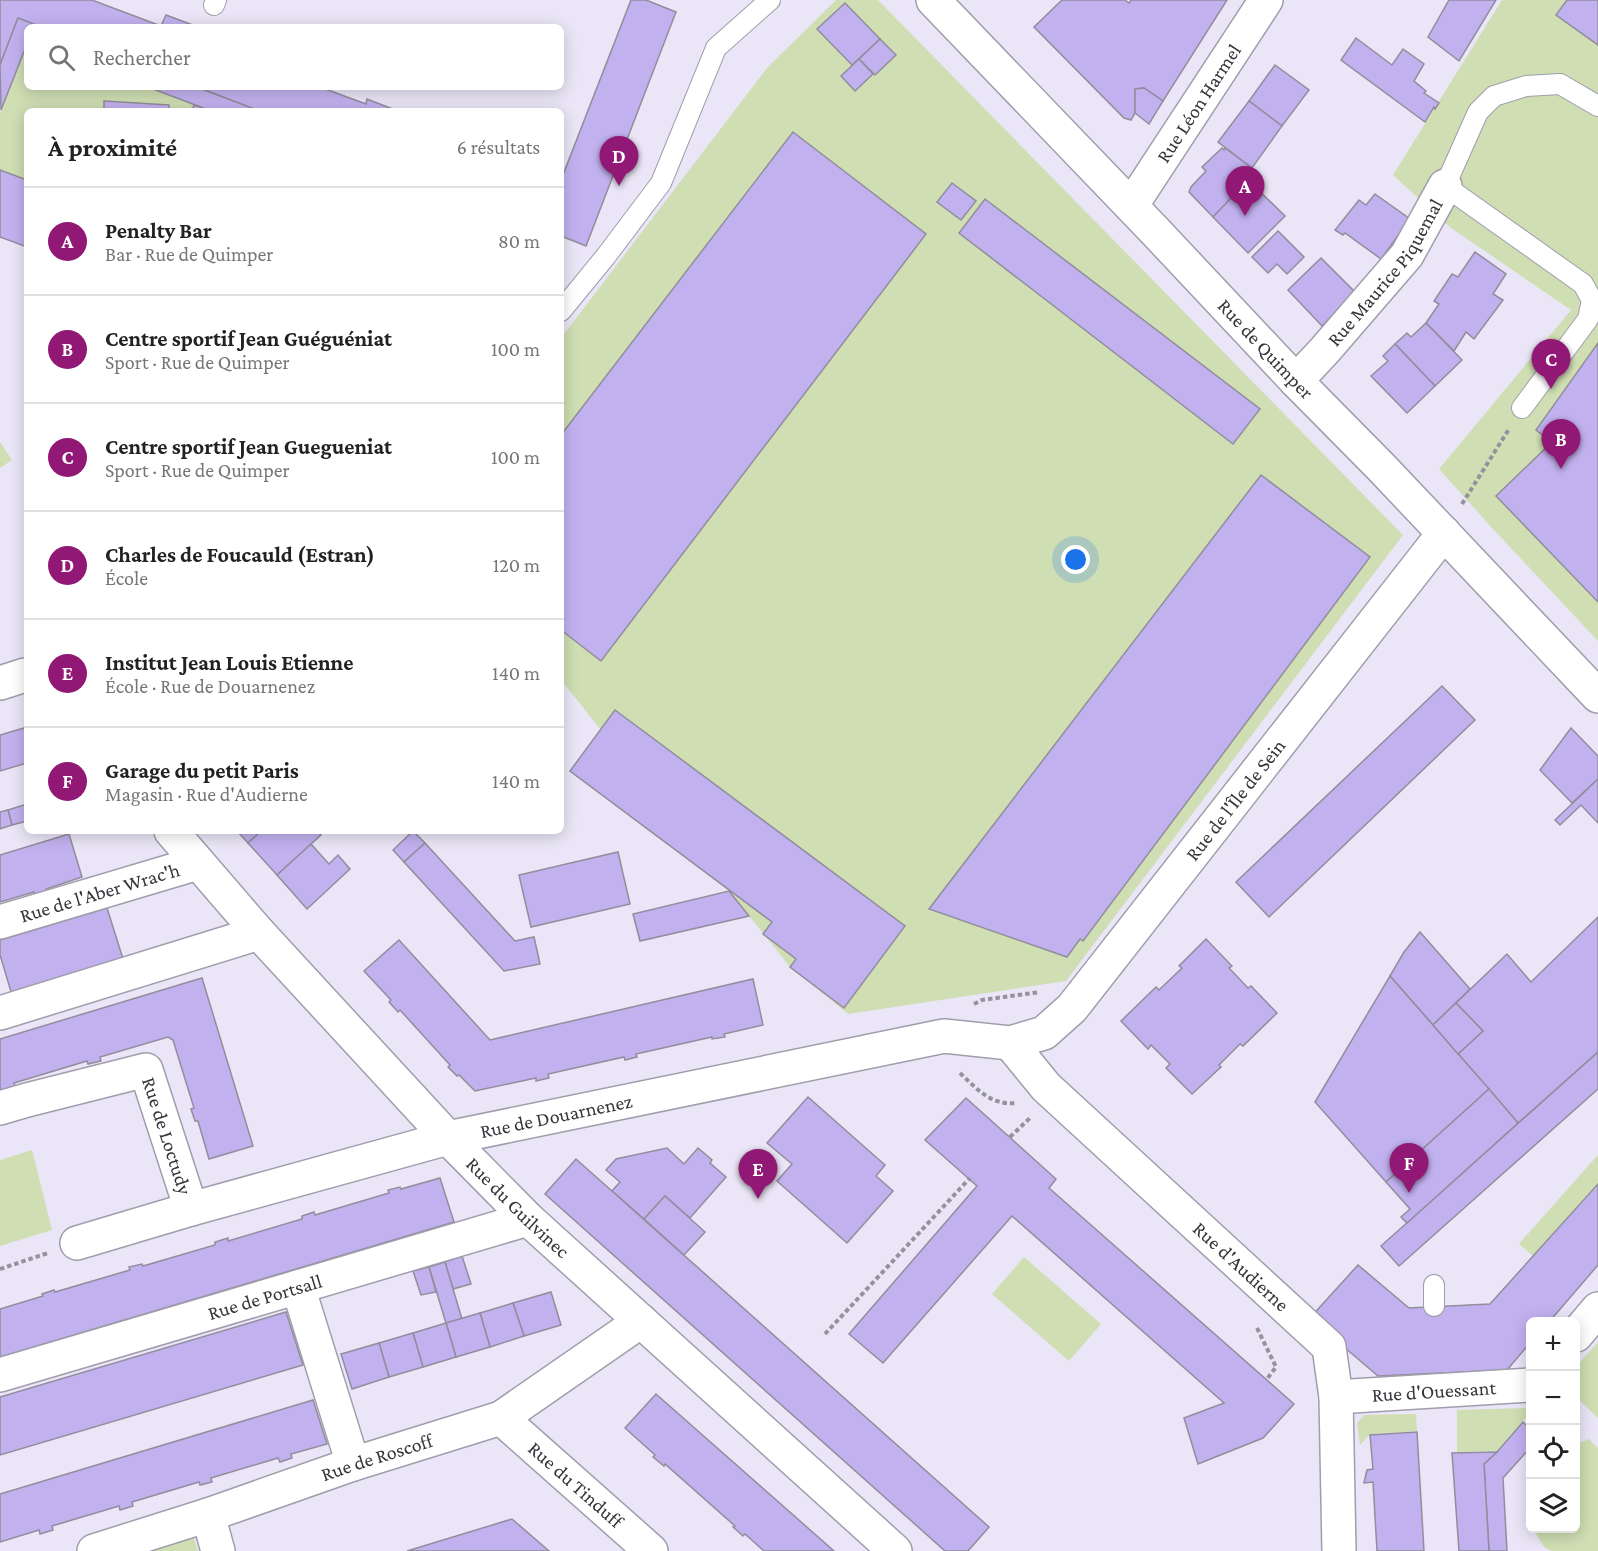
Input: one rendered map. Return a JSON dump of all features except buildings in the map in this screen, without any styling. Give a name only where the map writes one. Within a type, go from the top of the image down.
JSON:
[{"type":"street","name":"Rue de Quimper","points":[[933,0],[1598,696]]},
{"type":"street","name":"Rue Léon Harmel","points":[[1131,206],[1266,0]]},
{"type":"street","name":"Rue Maurice Piquemal","points":[[1296,381],[1407,255],[1445,186]]},
{"type":"street","name":"Rue de l'Île de Sein","points":[[1010,1043],[1044,1033],[1072,1008],[1444,533]]},
{"type":"street","name":"Rue du Guilvinec","points":[[174,834],[259,933],[448,1138],[528,1218],[895,1551]]},
{"type":"street","name":"Rue de l'Aber Wrac'h","points":[[0,922],[198,863]]},
{"type":"street","points":[[0,1013],[259,933]]},
{"type":"street","name":"Rue de Douarnenez","points":[[77,1243],[448,1138],[944,1036],[1010,1043]]},
{"type":"street","name":"Rue d'Audierne","points":[[1010,1043],[1046,1087],[1329,1347],[1336,1396],[1339,1551]]},
{"type":"street","name":"Rue de Loctudy","points":[[0,1108],[146,1070],[191,1209]]},
{"type":"street","name":"Rue de Portsall","points":[[0,1375],[528,1218]]},
{"type":"street","points":[[298,1287],[352,1464]]},
{"type":"street","points":[[1580,1329],[1598,1309]]},
{"type":"street","name":"Rue de Roscoff","points":[[94,1551],[208,1515],[352,1464],[501,1418],[640,1321]]},
{"type":"street","name":"Rue d'Ouessant","points":[[1336,1396],[1435,1382],[1526,1385]]},
{"type":"street","name":"Rue du Tinduff","points":[[501,1418],[651,1551]]},
{"type":"street","points":[[208,1515],[218,1551]]},
{"type":"lane","points":[[564,307],[661,183],[716,48],[770,0]]},
{"type":"lane","name":"Rue Maurice Piquemal","points":[[1445,186],[1478,112],[1494,96],[1526,86],[1560,84],[1598,106]]},
{"type":"lane","points":[[1445,186],[1582,284],[1592,300],[1588,319],[1522,408]]},
{"type":"lane","points":[[1434,1285],[1434,1306]]},
{"type":"path","points":[[1444,533],[1522,408]]},
{"type":"path","points":[[825,1334],[970,1178]]},
{"type":"path","points":[[0,1269],[77,1243]]},
{"type":"path","points":[[1256,1327],[1276,1367],[1267,1379]]},
{"type":"green space","points":[[836,0],[878,0],[1403,535],[1066,981],[848,1014],[790,967],[729,891],[570,771],[601,730],[564,684],[564,334],[767,68]]},
{"type":"green space","points":[[1502,0],[1598,0],[1598,641],[1439,469],[1571,310],[1451,228],[1393,175]]},
{"type":"green space","points":[[24,52],[24,90],[156,90],[194,105],[193,108],[169,108],[169,105],[105,101],[104,108],[24,108],[24,179],[0,170],[0,113]]},
{"type":"green space","points":[[0,442],[12,460],[0,468]]},
{"type":"green space","points":[[32,1150],[52,1230],[0,1246],[0,1160]]},
{"type":"green space","points":[[1598,1155],[1598,1184],[1533,1256],[1519,1244]]},
{"type":"green space","points":[[1024,1257],[1101,1324],[1069,1361],[992,1294]]},
{"type":"green space","points":[[1598,1342],[1598,1418],[1580,1401],[1580,1362]]},
{"type":"green space","points":[[1526,1408],[1526,1418],[1497,1451],[1457,1452],[1457,1410]]},
{"type":"green space","points":[[1416,1414],[1417,1431],[1370,1434],[1360,1445],[1357,1423],[1364,1415]]},
{"type":"green space","points":[[1589,1439],[1598,1448],[1598,1551],[1552,1551],[1544,1547],[1535,1533],[1580,1533],[1580,1442]]},
{"type":"green space","points":[[193,1536],[198,1551],[144,1551]]},
{"type":"place","name":"Charles de Foucauld (Estran)","points":[[619,186]]},
{"type":"place","name":"Penalty Bar","points":[[1245,216]]},
{"type":"place","name":"Centre sportif Jean Guegueniat","points":[[1551,389]]},
{"type":"place","name":"Centre sportif Jean Guéguéniat","points":[[1561,469]]},
{"type":"place","name":"Garage du petit Paris","points":[[1409,1193]]},
{"type":"place","name":"Institut Jean Louis Etienne","points":[[758,1199]]}]
